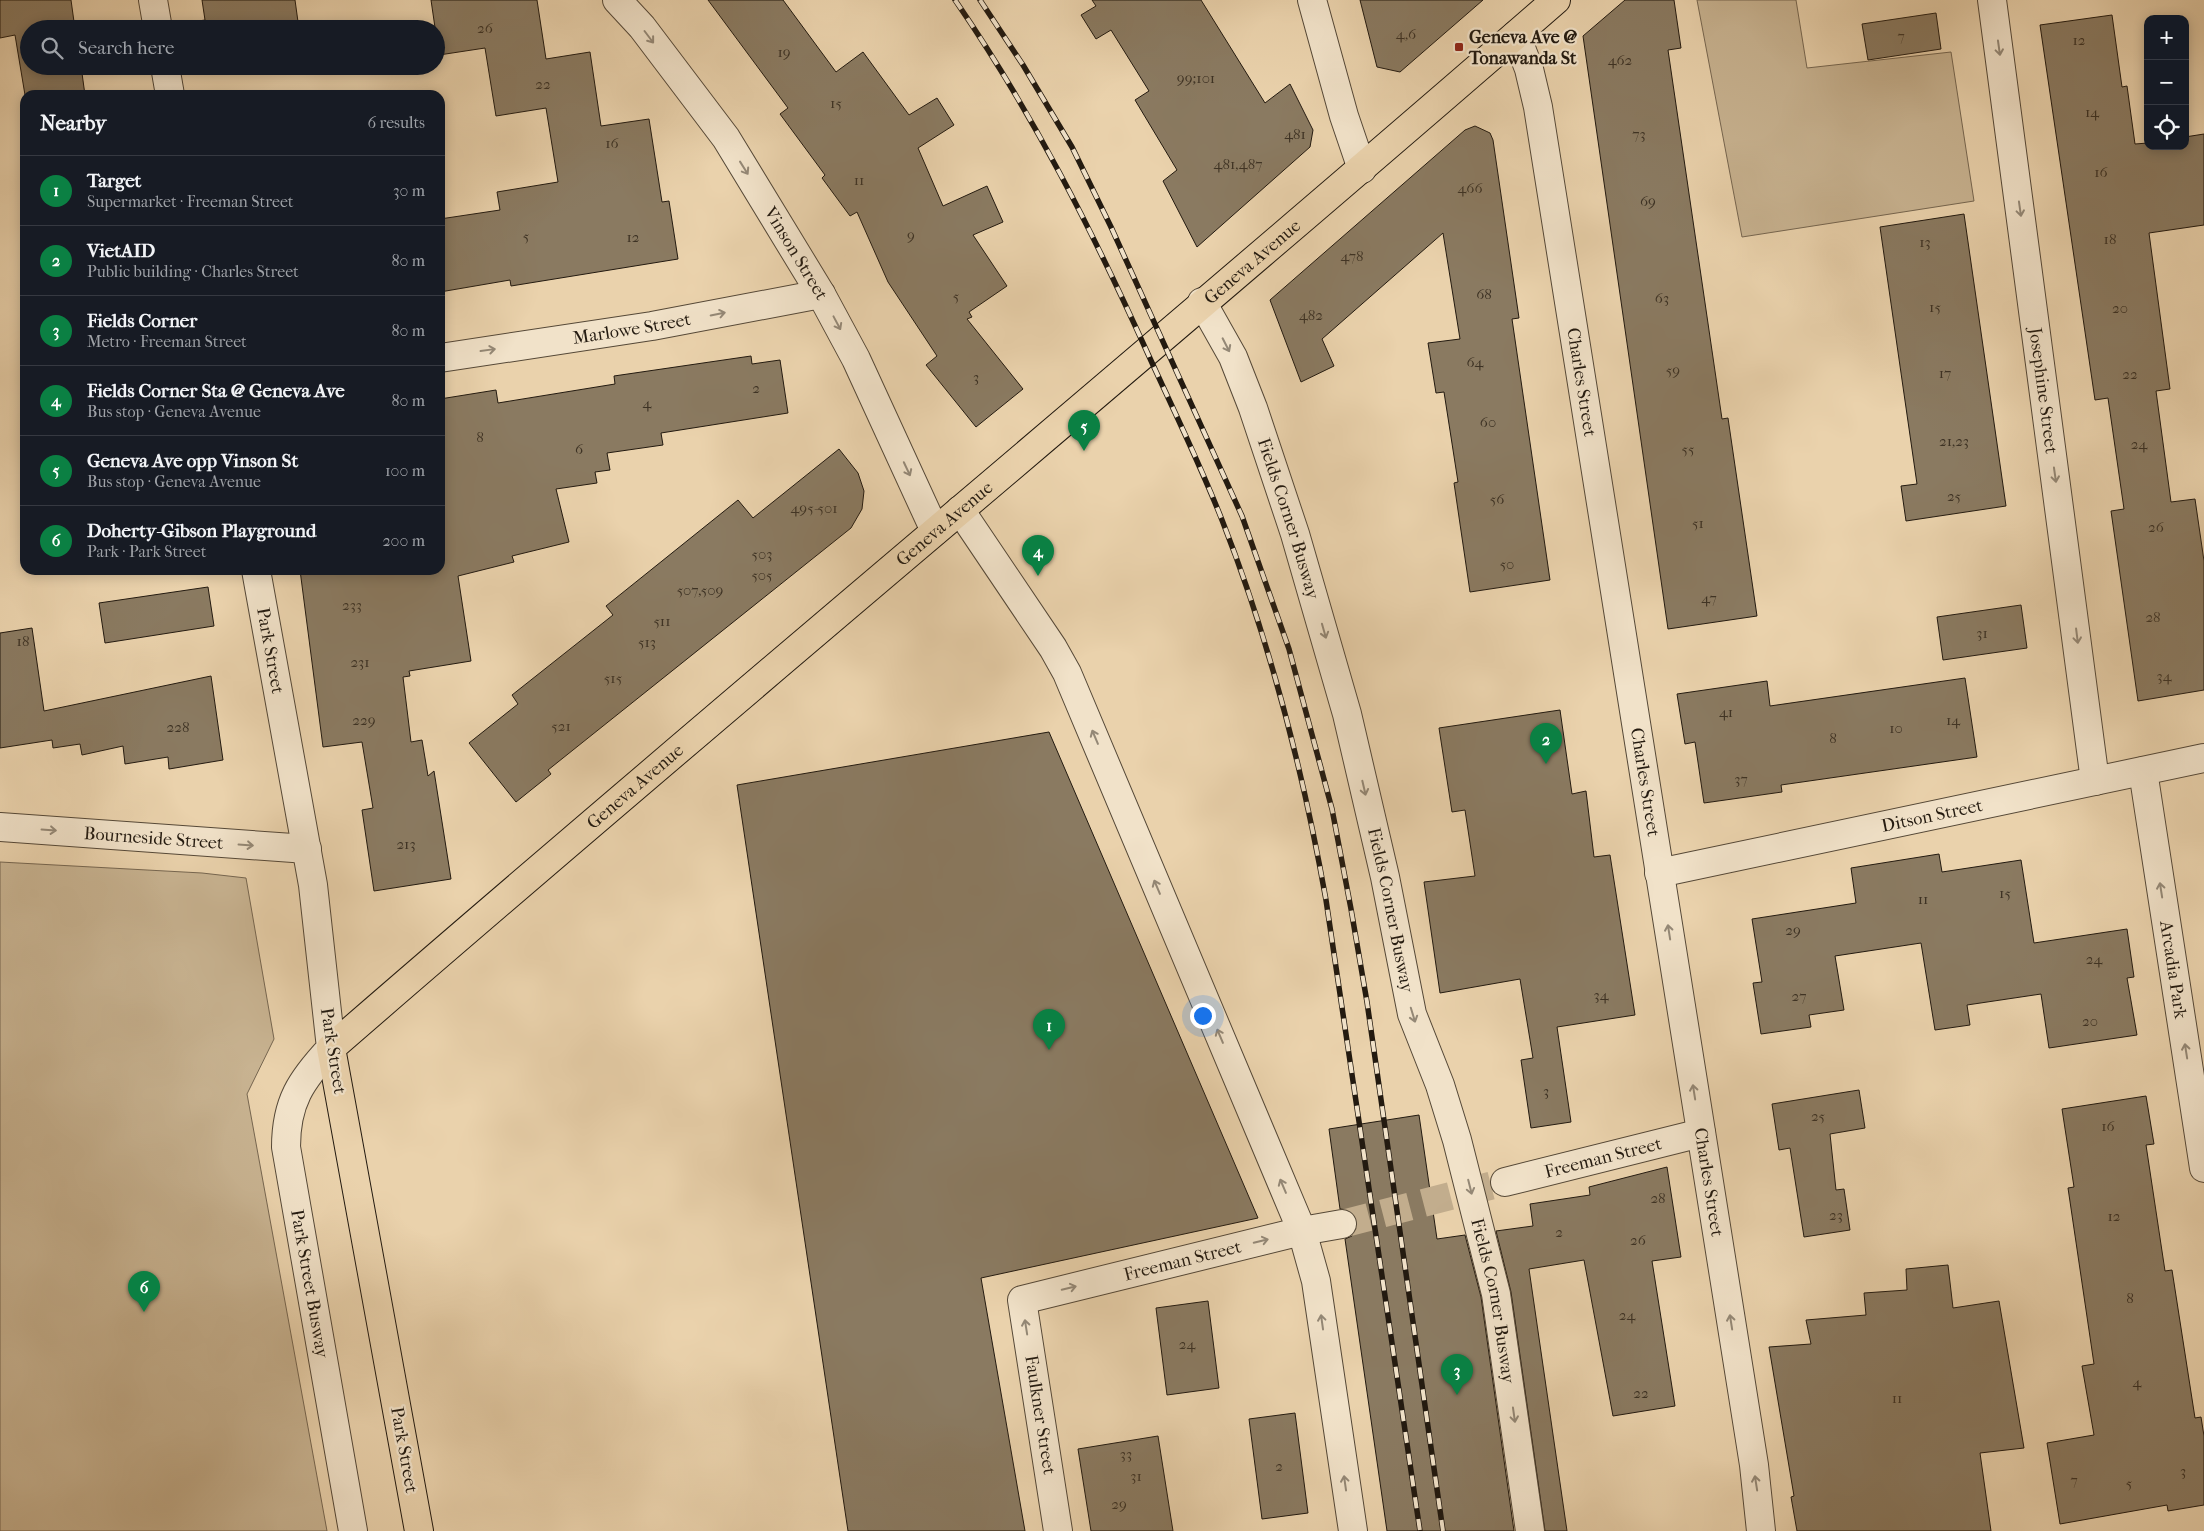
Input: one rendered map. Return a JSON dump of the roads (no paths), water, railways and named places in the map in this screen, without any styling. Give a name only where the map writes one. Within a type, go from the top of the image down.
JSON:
[{"type":"main road","name":"Geneva Avenue","points":[[331,1048],[1202,302],[1362,169],[1556,0]]},
{"type":"main road","name":"Park Street","points":[[331,1048],[418,1531]]},
{"type":"street","points":[[153,0],[156,20]]},
{"type":"street","name":"Vinson Street","points":[[617,0],[642,27],[726,138],[821,294],[856,359],[935,531]]},
{"type":"street","points":[[1312,0],[1344,116],[1362,169]]},
{"type":"street","name":"Josephine Street","points":[[1992,0],[2095,781]]},
{"type":"street","name":"Charles Street","points":[[1516,35],[1529,69],[1538,107],[1759,1497],[1761,1531]]},
{"type":"street","points":[[167,75],[169,90]]},
{"type":"street","name":"Marlowe Street","points":[[445,357],[652,326],[821,294]]},
{"type":"street","name":"Fields Corner Busway","points":[[1202,302],[1233,358],[1253,408],[1295,534],[1344,704],[1382,868],[1412,1014],[1440,1085],[1458,1140],[1496,1294],[1530,1531]]},
{"type":"street","points":[[960,510],[1053,648],[1067,673],[1302,1231],[1316,1281],[1353,1531]]},
{"type":"street","name":"Park Street","points":[[257,575],[307,850],[318,922],[331,1048]]},
{"type":"street","name":"Ditson Street","points":[[1660,874],[2204,758]]},
{"type":"street","name":"Arcadia Park","points":[[2143,771],[2204,1168]]},
{"type":"street","name":"Bourneside Street","points":[[0,827],[307,850]]},
{"type":"street","name":"Park Street Busway","points":[[331,1048],[296,1092],[288,1120],[286,1147],[353,1531]]},
{"type":"street","name":"Freeman Street","points":[[1505,1182],[1701,1134]]},
{"type":"street","name":"Freeman Street","points":[[1022,1300],[1302,1231],[1342,1224]]},
{"type":"street","name":"Faulkner Street","points":[[1022,1300],[1058,1531]]},
{"type":"tunnel","points":[[1342,1224],[1505,1182]]},
{"type":"railway","points":[[955,0],[1010,85],[1035,129],[1083,217],[1127,308],[1214,499],[1239,566],[1270,660],[1296,755],[1326,900],[1420,1531]]},
{"type":"railway","points":[[980,0],[1023,65],[1072,147],[1111,227],[1242,516],[1289,649],[1332,809],[1351,909],[1367,1002],[1443,1531]]},
{"type":"place","name":"Geneva Ave @ Tonawanda St","points":[[1459,47]]},
{"type":"place","name":"Geneva Ave opp Vinson St","points":[[1084,451]]},
{"type":"place","name":"Fields Corner Sta @ Geneva Ave","points":[[1038,576]]},
{"type":"place","name":"VietAID","points":[[1546,764]]},
{"type":"place","name":"Target","points":[[1049,1050]]},
{"type":"place","name":"Doherty-Gibson Playground","points":[[144,1312]]},
{"type":"place","name":"Fields Corner","points":[[1457,1395]]}]
